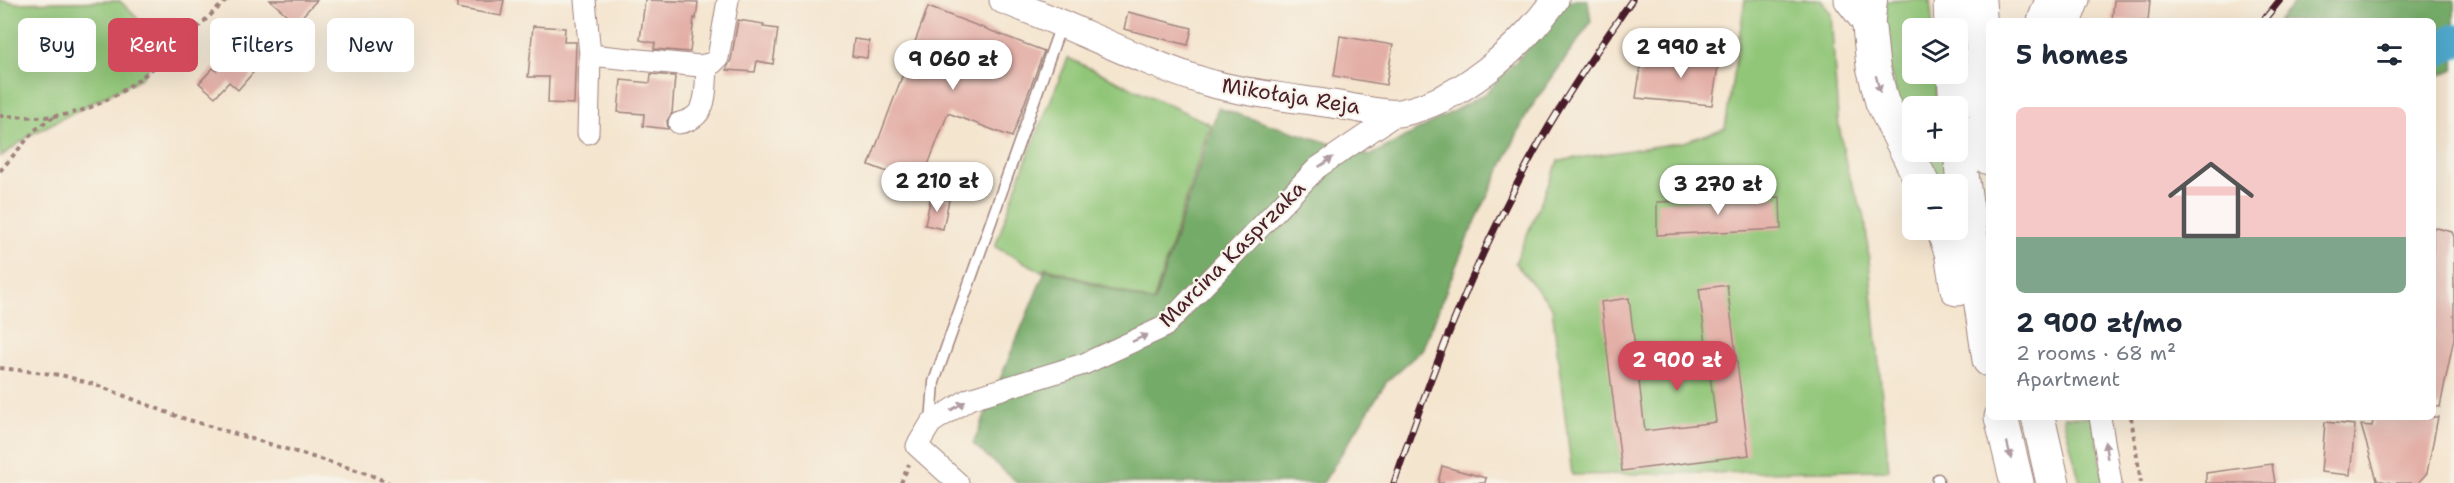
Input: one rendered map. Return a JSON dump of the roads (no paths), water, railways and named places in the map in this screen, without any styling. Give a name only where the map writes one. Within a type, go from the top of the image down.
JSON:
[{"type":"main road","points":[[1950,0],[1951,18]]},
{"type":"main road","points":[[1980,0],[1986,105]]},
{"type":"main road","points":[[2045,18],[2052,0]]},
{"type":"main road","points":[[1870,13],[1873,66],[1882,102],[1918,174]]},
{"type":"main road","points":[[1961,162],[1986,339]]},
{"type":"main road","points":[[1947,240],[1961,307],[1986,369]]},
{"type":"main road","points":[[2002,420],[2017,483]]},
{"type":"main road","points":[[2039,420],[2053,483]]},
{"type":"street","points":[[585,0],[590,55],[588,133]]},
{"type":"street","points":[[590,55],[707,65],[718,58],[728,0]]},
{"type":"street","name":"Mikołaja Reja","points":[[1003,0],[1062,22],[1137,58],[1208,83],[1398,113],[1431,102],[1471,83],[1526,36],[1555,0]]},
{"type":"street","points":[[1848,0],[1870,13]]},
{"type":"street","points":[[2072,18],[2079,0]]},
{"type":"street","points":[[679,123],[694,119],[703,108],[707,65]]},
{"type":"street","name":"Marcina Kasprzaka","points":[[931,423],[969,399],[1084,364],[1164,327],[1317,168],[1398,113]]},
{"type":"street","points":[[2100,420],[2111,483]]},
{"type":"street","points":[[931,423],[917,446],[958,483]]},
{"type":"lane","points":[[931,423],[934,382],[1062,22]]},
{"type":"waterway","points":[[2436,50],[2454,41]]},
{"type":"railway","points":[[1394,483],[1454,321],[1507,203],[1564,101],[1632,0]]},
{"type":"railway","points":[[2265,18],[2280,0]]}]
